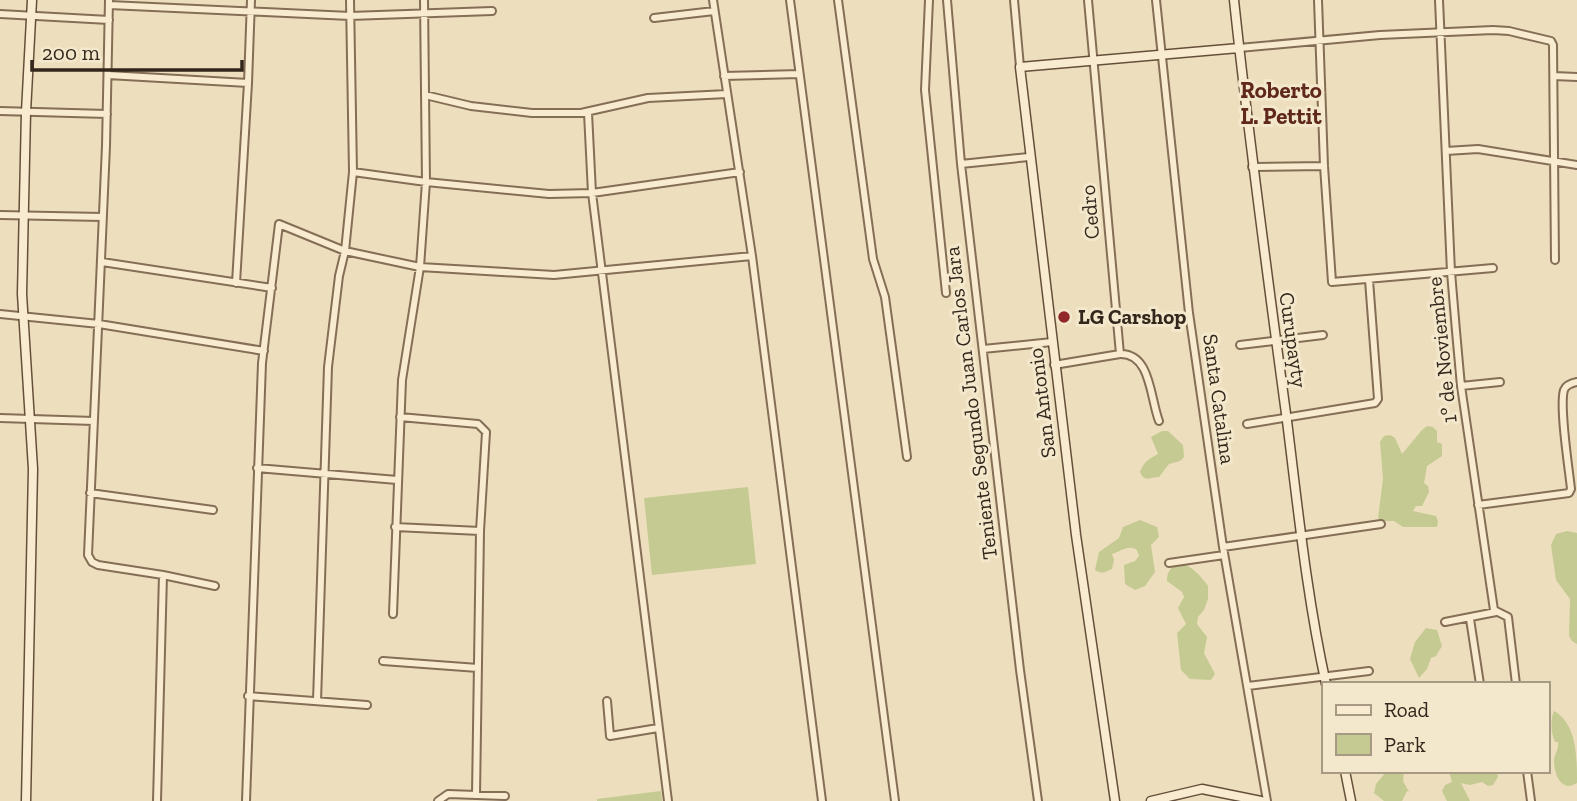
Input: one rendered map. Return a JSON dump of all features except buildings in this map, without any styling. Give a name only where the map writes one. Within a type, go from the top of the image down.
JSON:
[{"type":"street","points":[[26,801],[33,469],[23,316],[26,112],[32,0]]},
{"type":"street","points":[[236,283],[251,0]]},
{"type":"street","points":[[317,701],[328,367],[339,276],[345,251],[353,172],[350,0]]},
{"type":"street","points":[[393,614],[402,380],[420,267],[426,182],[424,0]]},
{"type":"street","points":[[713,0],[752,256],[822,801]]},
{"type":"street","points":[[790,0],[895,801]]},
{"type":"street","points":[[838,0],[873,259],[885,297],[907,457]]},
{"type":"street","points":[[929,0],[925,90],[946,293]]},
{"type":"street","name":"Teniente Segundo Juan Carlos Jara","points":[[947,0],[961,164],[1020,670],[1038,801]]},
{"type":"street","name":"San Antonio","points":[[1014,0],[1029,158],[1054,365],[1115,801]]},
{"type":"street","name":"Cedro","points":[[1088,0],[1120,354]]},
{"type":"street","name":"Santa Catalina","points":[[1156,0],[1189,313],[1224,555],[1267,801]]},
{"type":"street","name":"Curupayty","points":[[1234,0],[1252,167],[1275,340],[1325,680]]},
{"type":"street","points":[[1318,0],[1330,280],[1334,283],[1493,268]]},
{"type":"street","name":"1º de Noviembre","points":[[1439,0],[1451,272],[1461,387],[1494,610],[1508,617],[1516,682]]},
{"type":"street","points":[[215,586],[98,565],[92,562],[88,555],[102,262],[109,2],[251,13],[350,16],[492,11]]},
{"type":"street","points":[[654,18],[715,11]]},
{"type":"street","points":[[0,14],[109,20]]},
{"type":"street","points":[[1020,67],[1161,53],[1441,32],[1509,31],[1551,41],[1556,163],[1555,260]]},
{"type":"street","points":[[723,76],[799,74]]},
{"type":"street","points":[[108,75],[248,83]]},
{"type":"street","points":[[1554,76],[1577,77]]},
{"type":"street","points":[[425,95],[471,106],[532,113],[588,113],[648,98],[727,94]]},
{"type":"street","points":[[0,111],[107,114]]},
{"type":"street","points":[[588,113],[592,193],[604,272],[667,801]]},
{"type":"street","points":[[1446,151],[1478,149],[1577,165]]},
{"type":"street","points":[[961,164],[1029,158]]},
{"type":"street","points":[[1252,167],[1324,166]]},
{"type":"street","points":[[353,172],[549,194],[592,193],[740,172]]},
{"type":"street","points":[[0,215],[103,217]]},
{"type":"street","points":[[246,801],[257,468],[264,351],[279,224],[345,251],[420,267],[554,275],[752,256]]},
{"type":"street","points":[[102,262],[272,288]]},
{"type":"street","points":[[1247,424],[1372,405],[1378,399],[1368,280]]},
{"type":"street","points":[[0,314],[99,324],[264,351]]},
{"type":"street","points":[[1240,345],[1323,335]]},
{"type":"street","points":[[983,349],[1052,342]]},
{"type":"street","points":[[1054,365],[1120,354],[1134,356],[1141,363],[1159,421]]},
{"type":"street","points":[[1461,387],[1500,382]]},
{"type":"street","points":[[1478,505],[1569,493],[1571,489],[1564,390],[1568,385],[1577,382]]},
{"type":"street","points":[[400,417],[478,424],[483,427],[487,440],[480,531],[476,795]]},
{"type":"street","points":[[0,418],[94,421]]},
{"type":"street","points":[[257,468],[397,480]]},
{"type":"street","points":[[90,493],[213,510]]},
{"type":"street","points":[[1223,547],[1381,524]]},
{"type":"street","points":[[395,527],[480,531]]},
{"type":"street","points":[[1170,563],[1224,555]]},
{"type":"street","points":[[157,801],[163,575]]},
{"type":"street","points":[[1445,622],[1496,612]]},
{"type":"street","points":[[1470,619],[1480,682]]},
{"type":"street","points":[[383,661],[478,668]]},
{"type":"street","points":[[1248,686],[1325,680],[1369,671]]},
{"type":"street","points":[[248,696],[367,705]]},
{"type":"street","points":[[607,701],[610,736],[658,728]]},
{"type":"street","points":[[1345,773],[1351,801]]},
{"type":"street","points":[[1527,773],[1531,801]]},
{"type":"street","points":[[1151,801],[1202,789],[1261,801]]},
{"type":"street","points":[[438,801],[448,794],[505,796]]},
{"type":"green space","points":[[1427,426],[1437,431],[1437,442],[1442,444],[1442,456],[1427,466],[1424,483],[1429,492],[1422,506],[1416,506],[1413,511],[1436,516],[1437,527],[1403,527],[1394,521],[1382,521],[1378,518],[1383,479],[1380,442],[1384,436],[1390,435],[1395,438],[1402,454]]},
{"type":"green space","points":[[1168,431],[1183,445],[1184,457],[1169,464],[1159,477],[1146,478],[1140,472],[1141,469],[1158,454],[1151,437]]},
{"type":"green space","points":[[748,487],[756,564],[652,575],[644,498]]},
{"type":"green space","points":[[1140,520],[1157,527],[1159,537],[1151,545],[1155,572],[1145,586],[1135,590],[1125,584],[1124,565],[1135,561],[1139,556],[1134,548],[1112,554],[1112,569],[1102,573],[1095,570],[1099,552],[1119,538],[1123,527]]},
{"type":"green space","points":[[1567,531],[1577,533],[1577,644],[1569,636],[1570,599],[1556,580],[1551,545],[1556,534]]},
{"type":"green space","points":[[1180,563],[1192,569],[1208,586],[1208,599],[1197,624],[1207,637],[1204,653],[1215,674],[1211,680],[1190,679],[1181,670],[1177,633],[1186,624],[1178,608],[1184,597],[1182,592],[1167,581],[1170,569]]},
{"type":"green space","points":[[1426,628],[1437,630],[1442,646],[1419,678],[1410,659],[1415,642]]},
{"type":"green space","points":[[1554,711],[1567,724],[1574,742],[1577,783],[1567,786],[1560,781],[1555,771],[1554,760],[1558,742],[1555,742],[1552,731]]},
{"type":"green space","points":[[1385,773],[1404,773],[1403,781],[1409,792],[1407,791],[1402,801],[1384,801],[1374,793],[1376,784]]},
{"type":"green space","points":[[1450,773],[1497,773],[1498,777],[1493,785],[1488,786],[1482,782],[1470,785],[1461,783],[1470,801],[1447,801],[1442,791],[1445,785],[1452,782]]},
{"type":"green space","points":[[661,791],[662,801],[597,801],[597,799]]},
{"type":"place","name":"LG Carshop","points":[[1064,317]]},
{"type":"district","name":"Roberto L. Pettit","points":[[1281,103]]}]
